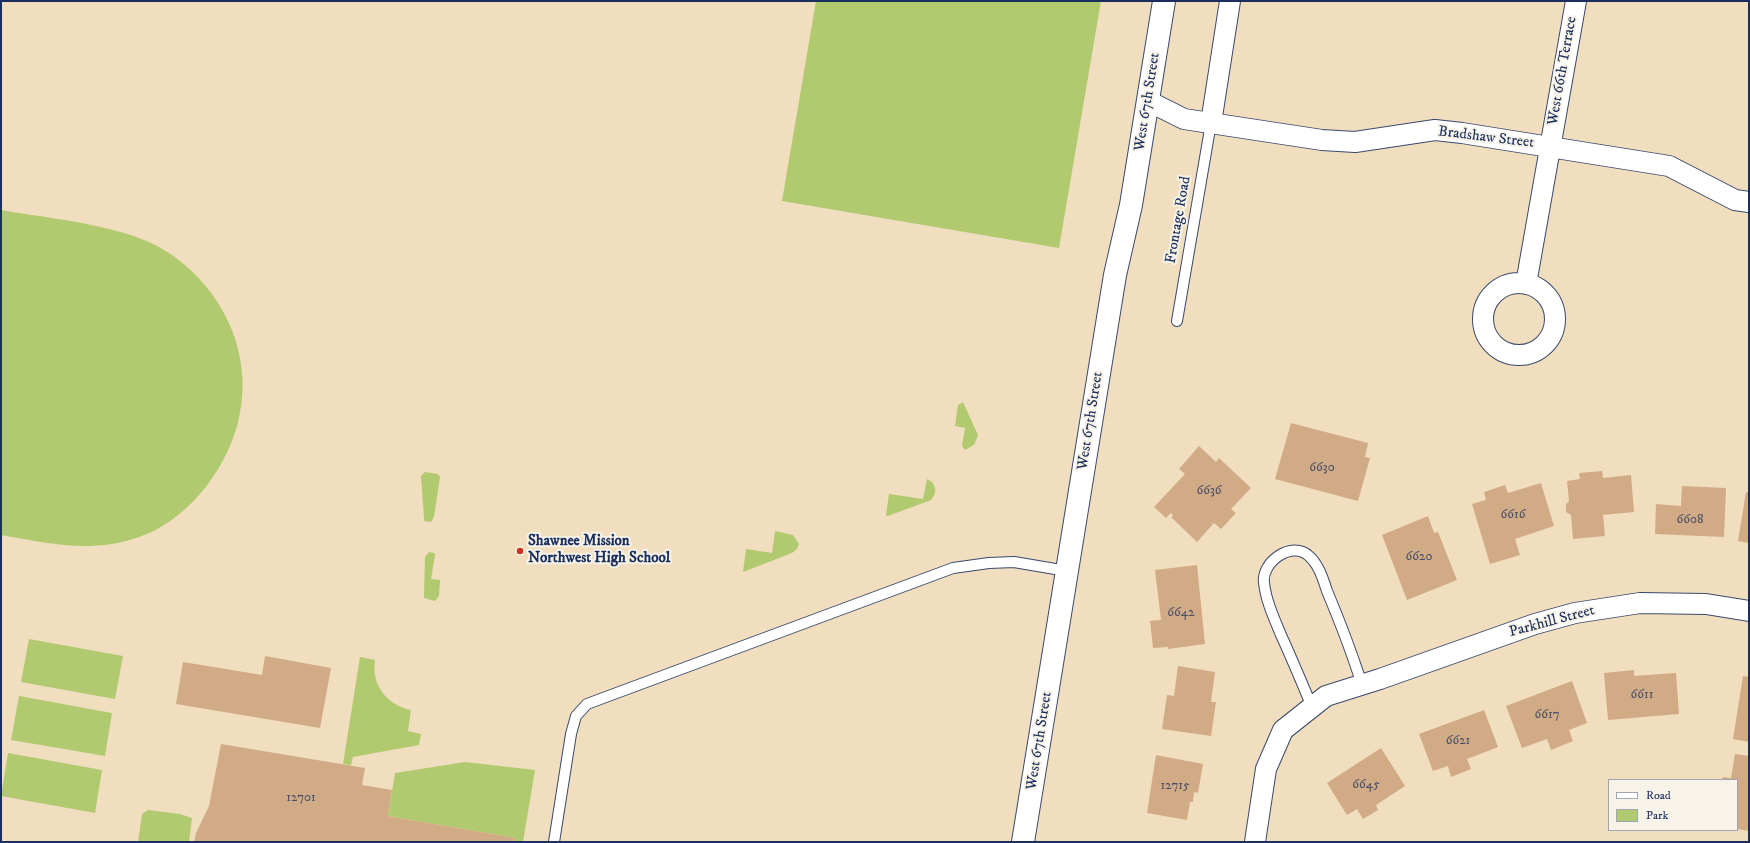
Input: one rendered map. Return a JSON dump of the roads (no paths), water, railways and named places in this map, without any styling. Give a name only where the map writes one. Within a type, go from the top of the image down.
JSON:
[{"type":"street","name":"West 67th Street","points":[[1023,842],[1115,275],[1131,205],[1164,1]]},
{"type":"street","points":[[1211,123],[1230,1]]},
{"type":"street","name":"West 66th Terrace","points":[[1526,284],[1576,1]]},
{"type":"street","name":"Bradshaw Street","points":[[1148,101],[1184,119],[1322,140],[1355,142],[1435,130],[1550,146],[1669,166],[1735,200],[1749,202]]},
{"type":"street","name":"Parkhill Street","points":[[1362,685],[1535,624],[1574,613],[1640,603],[1706,604],[1749,611]]},
{"type":"street","points":[[1255,842],[1268,762],[1283,730],[1326,696],[1362,685]]},
{"type":"lane","name":"Frontage Road","points":[[1177,321],[1211,123]]},
{"type":"lane","points":[[1312,707],[1268,602],[1264,582],[1264,572],[1269,565],[1277,557],[1287,552],[1297,550],[1309,556],[1317,566],[1348,640],[1362,685]]},
{"type":"lane","points":[[554,842],[571,734],[576,716],[587,704],[953,568],[989,563],[1014,562],[1067,571]]},
{"type":"place","name":"Shawnee Mission Northwest High School","points":[[520,551]]}]
